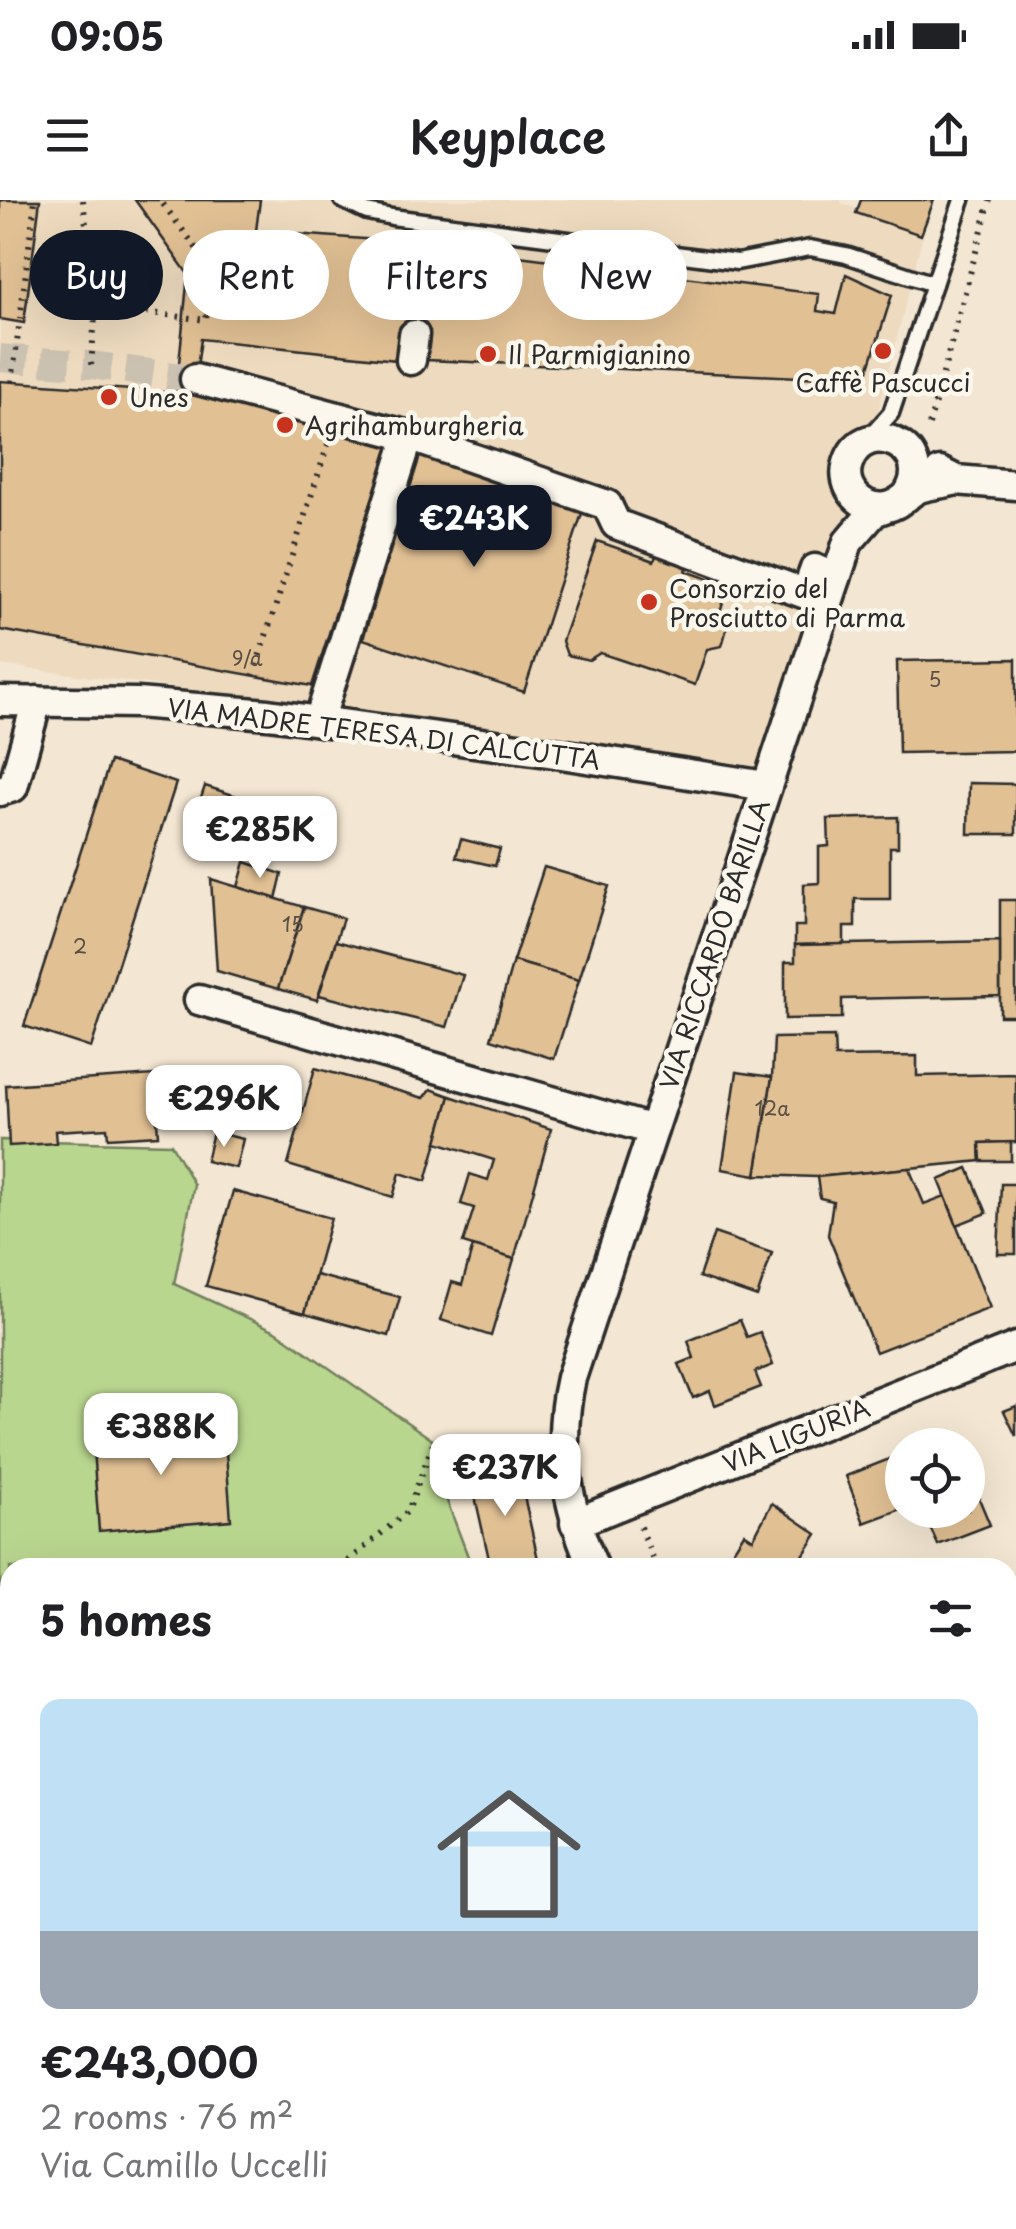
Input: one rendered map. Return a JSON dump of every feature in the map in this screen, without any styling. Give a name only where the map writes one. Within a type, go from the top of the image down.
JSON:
[{"type":"street","points":[[195,379],[409,436],[607,505],[616,524],[806,594],[815,570],[836,578]]},
{"type":"street","points":[[319,720],[409,436]]},
{"type":"street","points":[[859,446],[881,438],[897,442],[921,462],[956,480]]},
{"type":"street","name":"VIA RICCARDO BARILLA","points":[[590,1558],[576,1523],[564,1453],[566,1400],[848,542],[847,465],[859,446]]},
{"type":"street","points":[[896,502],[913,487],[916,470],[906,450]]},
{"type":"street","points":[[850,487],[864,504],[896,502],[923,487],[956,480],[1016,485]]},
{"type":"street","name":"VIA RICCARDO BARILLA","points":[[848,542],[874,512],[896,502]]},
{"type":"street","name":"VIA MADRE TERESA DI CALCUTTA","points":[[0,701],[178,705],[319,720],[766,786]]},
{"type":"street","points":[[0,790],[13,787],[37,702]]},
{"type":"street","points":[[198,1000],[654,1130]]},
{"type":"street","name":"VIA LIGURIA","points":[[576,1523],[1016,1347]]},
{"type":"lane","points":[[342,200],[359,209],[392,217],[737,262],[800,248],[828,250],[934,284]]},
{"type":"lane","points":[[859,446],[891,413],[962,200]]},
{"type":"lane","points":[[891,413],[896,436],[906,450]]},
{"type":"path","points":[[12,382],[36,200]]},
{"type":"path","points":[[83,200],[87,230]]},
{"type":"path","points":[[160,200],[209,266],[206,320],[163,315]]},
{"type":"path","points":[[929,425],[990,200]]},
{"type":"path","points":[[91,365],[95,320]]},
{"type":"path","points":[[253,676],[330,437]]},
{"type":"path","points":[[353,1558],[408,1511],[434,1441]]},
{"type":"path","points":[[629,1501],[653,1558]]},
{"type":"shaded area","points":[[0,200],[841,200],[924,231],[847,534],[755,779],[342,709],[0,665]]},
{"type":"green space","points":[[0,1140],[171,1144],[194,1185],[174,1284],[276,1331],[434,1441],[442,1488],[469,1558],[0,1558]]},
{"type":"building","points":[[0,200],[40,200],[36,230],[30,230],[30,277],[24,323],[0,319]]},
{"type":"building","points":[[135,200],[260,200],[256,230],[183,230],[183,267],[163,239],[163,230],[156,230]]},
{"type":"building","points":[[861,200],[934,200],[921,235],[856,213]]},
{"type":"building","points":[[329,236],[349,238],[349,320],[523,320],[523,257],[543,259],[543,320],[687,320],[687,277],[819,294],[817,311],[836,314],[846,274],[892,295],[865,380],[427,360],[430,331],[400,327],[397,360],[201,339],[193,395],[392,438],[312,686],[0,630],[0,381],[176,393],[183,320],[329,320]]},
{"type":"building","points":[[422,449],[586,501],[524,692],[363,639]]},
{"type":"building","name":"Consorzio del Prosciutto di Parma","points":[[597,541],[654,561],[658,551],[689,561],[686,571],[729,586],[718,618],[727,628],[722,646],[707,649],[695,685],[600,653],[589,660],[567,655],[562,641]]},
{"type":"building","points":[[1016,659],[1016,751],[899,753],[897,661]]},
{"type":"building","points":[[110,761],[176,783],[91,1048],[24,1026]]},
{"type":"building","points":[[969,783],[1016,784],[1016,834],[968,834]]},
{"type":"building","points":[[205,786],[240,797],[231,826],[195,816]]},
{"type":"building","points":[[898,817],[898,847],[890,847],[890,899],[855,899],[855,927],[844,927],[844,944],[795,945],[795,926],[804,926],[804,884],[819,883],[819,847],[829,846],[828,819]]},
{"type":"building","points":[[461,839],[500,849],[495,866],[456,857]]},
{"type":"building","points":[[245,862],[282,874],[276,899],[238,887]]},
{"type":"building","points":[[544,867],[609,886],[579,980],[513,961]]},
{"type":"building","points":[[211,879],[304,907],[278,989],[217,971]]},
{"type":"building","points":[[1000,900],[1016,900],[1016,1016],[1000,1016]]},
{"type":"building","points":[[304,907],[343,918],[317,1000],[278,989]]},
{"type":"building","points":[[336,941],[463,975],[447,1027],[319,995]]},
{"type":"building","points":[[1000,941],[1000,996],[842,999],[842,1018],[785,1019],[785,962],[795,962],[795,945]]},
{"type":"building","points":[[513,961],[579,980],[554,1059],[491,1039]]},
{"type":"building","points":[[834,1037],[835,1057],[917,1056],[917,1076],[1016,1074],[1016,1142],[980,1143],[981,1161],[817,1177],[756,1175],[772,1077],[774,1038]]},
{"type":"building","points":[[315,1068],[424,1098],[431,1089],[450,1096],[426,1181],[400,1173],[393,1197],[288,1165]]},
{"type":"building","points":[[737,1072],[772,1077],[756,1175],[722,1169]]},
{"type":"building","points":[[154,1075],[158,1135],[108,1138],[107,1128],[55,1131],[56,1143],[9,1146],[6,1085]]},
{"type":"building","points":[[450,1096],[551,1129],[514,1259],[463,1243],[474,1208],[461,1204],[470,1174],[488,1180],[494,1160],[437,1142]]},
{"type":"building","points":[[213,1132],[243,1139],[236,1168],[206,1161]]},
{"type":"building","points":[[1011,1142],[1011,1161],[981,1161],[980,1143]]},
{"type":"building","points":[[909,1168],[924,1204],[945,1196],[990,1308],[876,1352],[828,1235],[833,1201],[820,1198],[817,1177]]},
{"type":"building","points":[[968,1168],[987,1213],[957,1225],[939,1180]]},
{"type":"building","points":[[1001,1184],[1016,1184],[1016,1254],[998,1254]]},
{"type":"building","points":[[233,1191],[331,1218],[305,1313],[206,1286]]},
{"type":"building","points":[[714,1233],[772,1253],[757,1297],[699,1277]]},
{"type":"building","points":[[473,1246],[514,1259],[491,1336],[441,1320],[452,1282],[462,1285]]},
{"type":"building","points":[[316,1275],[400,1297],[389,1336],[305,1313]]},
{"type":"building","points":[[740,1320],[747,1337],[760,1332],[773,1365],[755,1372],[761,1387],[715,1405],[710,1391],[693,1398],[679,1364],[694,1358],[688,1341]]},
{"type":"building","points":[[1016,1406],[1016,1436],[1004,1411]]},
{"type":"building","points":[[224,1425],[231,1520],[99,1531],[92,1435]]},
{"type":"building","points":[[885,1461],[885,1515],[864,1523],[846,1476]]},
{"type":"building","points":[[517,1465],[538,1558],[489,1558],[470,1474]]},
{"type":"building","points":[[772,1503],[817,1534],[801,1558],[728,1558],[744,1533],[753,1539]]},
{"type":"building","points":[[930,1528],[982,1528],[938,1545]]},
{"type":"tunnel","points":[[0,358],[195,379]]},
{"type":"place","name":"Caffè Pascucci","points":[[883,351]]},
{"type":"place","name":"Il Parmigianino","points":[[488,354]]},
{"type":"place","name":"Unes","points":[[109,397]]},
{"type":"place","name":"Agrihamburgheria","points":[[285,425]]},
{"type":"place","name":"Consorzio del Prosciutto di Parma","points":[[649,602]]}]
